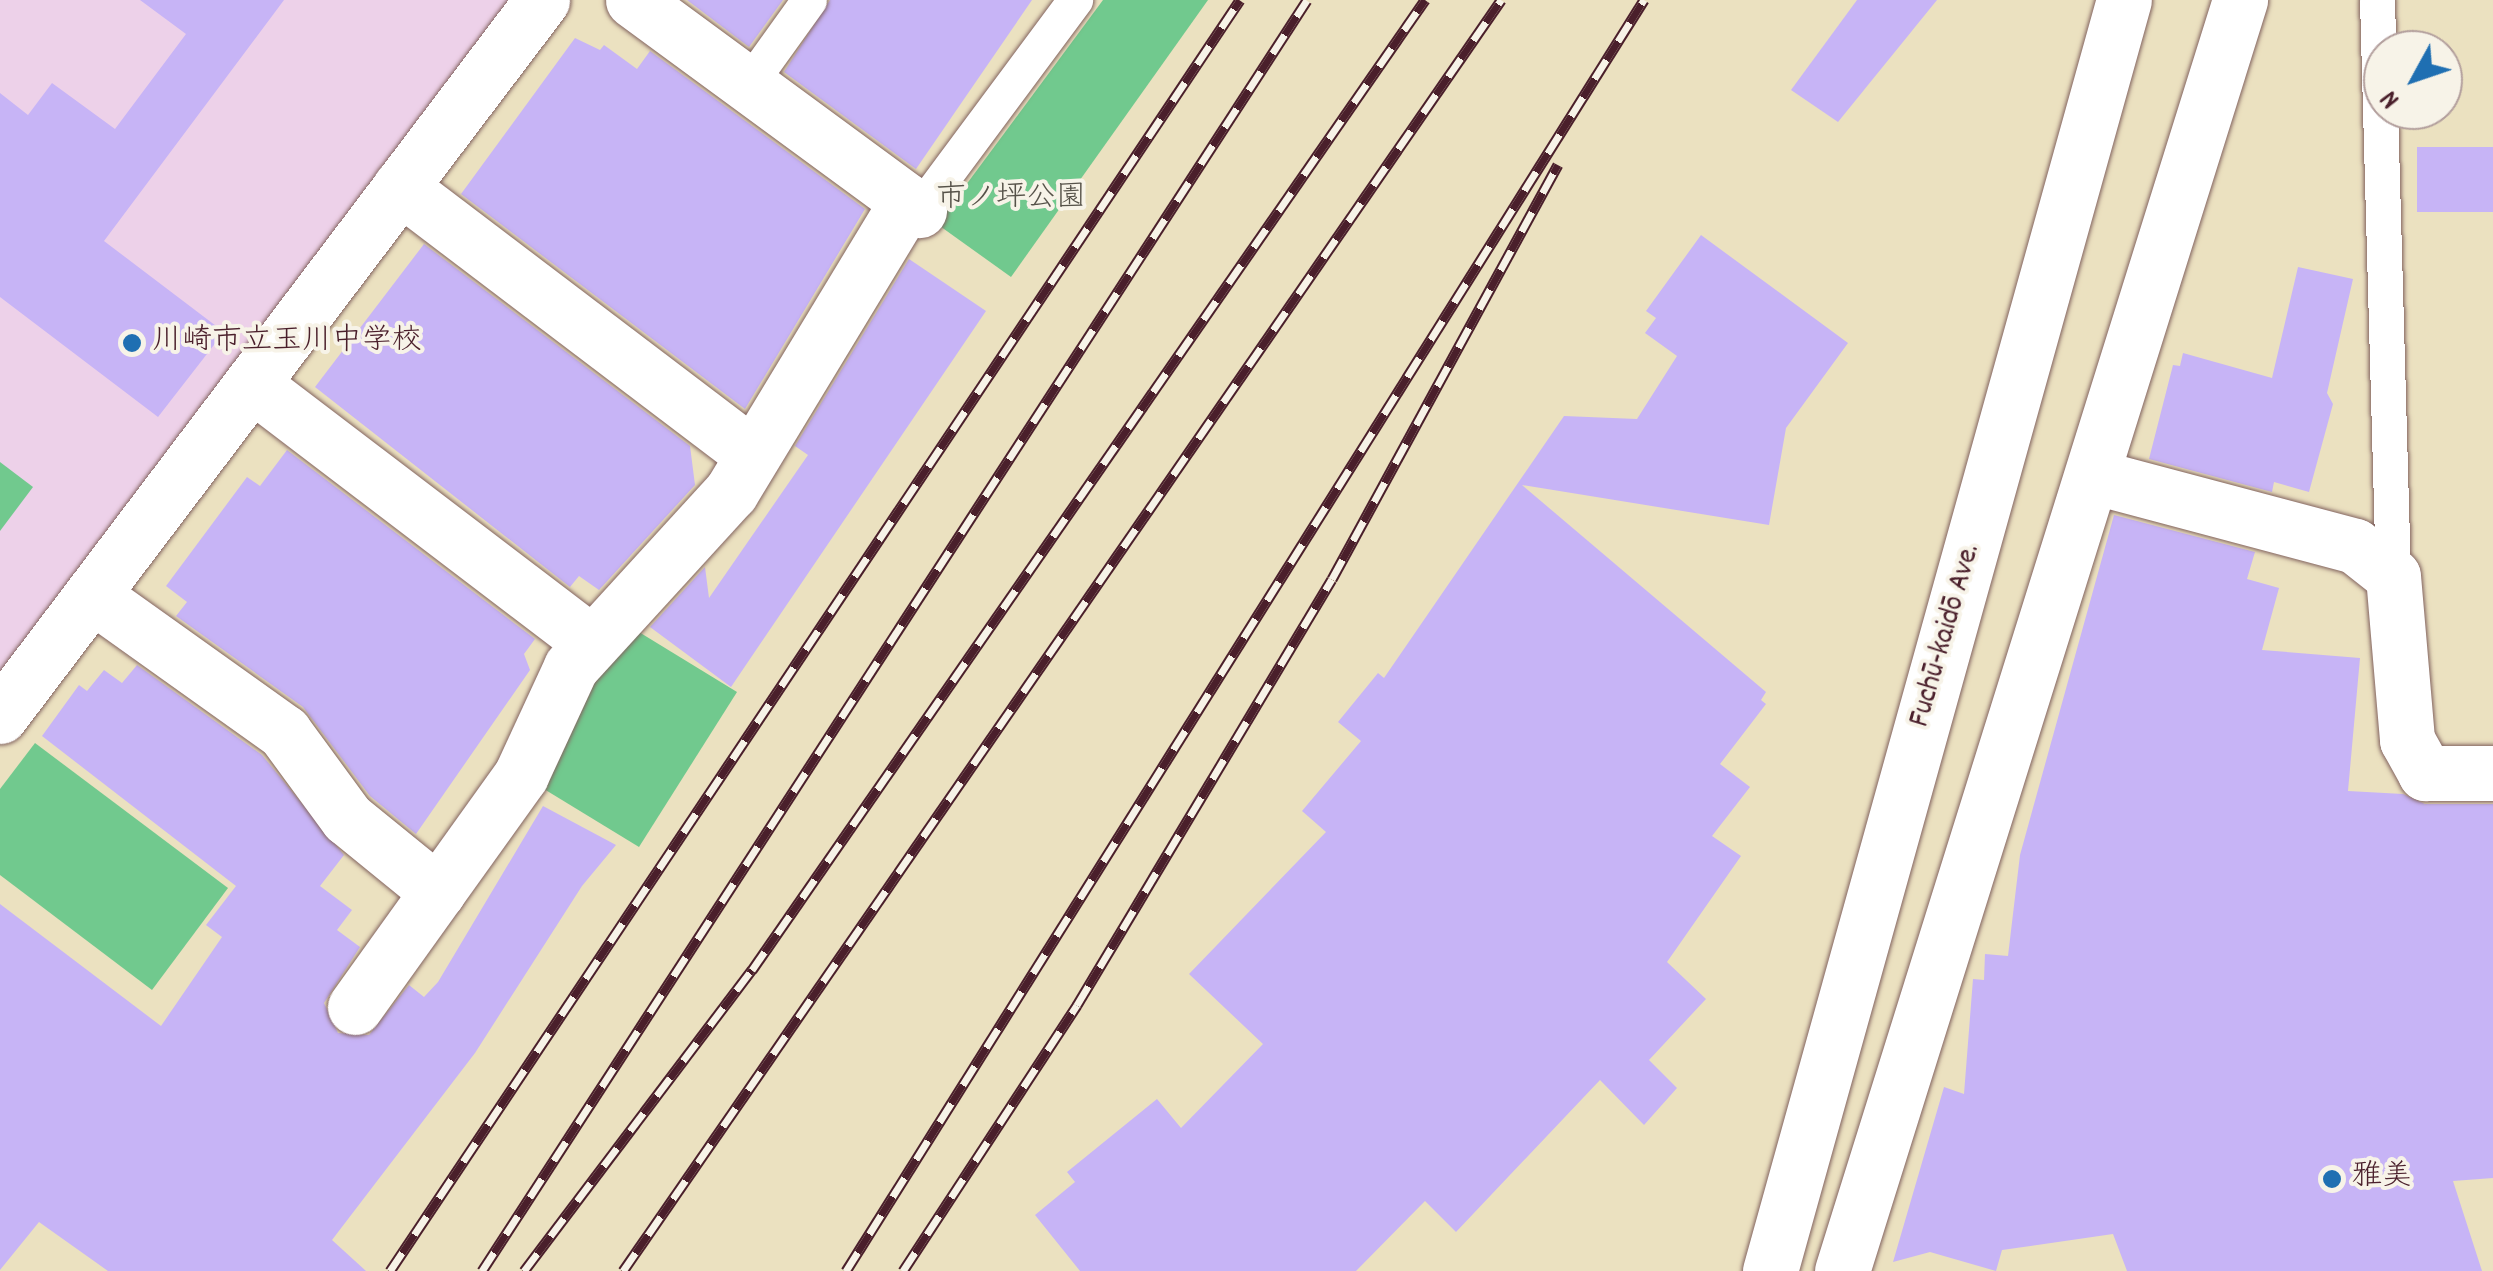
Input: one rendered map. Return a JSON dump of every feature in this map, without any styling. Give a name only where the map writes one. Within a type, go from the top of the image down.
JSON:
[{"type":"main road","points":[[0,716],[542,0]]},
{"type":"main road","points":[[355,1007],[521,775],[571,667],[731,492],[913,205],[634,0]]},
{"type":"main road","name":"Fuchū-kaidō Ave.","points":[[1770,1271],[2124,0]]},
{"type":"main road","points":[[1842,1271],[2240,0]]},
{"type":"main road","points":[[400,187],[752,454]]},
{"type":"main road","points":[[252,384],[592,643]]},
{"type":"main road","points":[[2092,476],[2356,546],[2393,576],[2406,740],[2425,773],[2493,773]]},
{"type":"main road","points":[[92,595],[284,732],[347,818],[438,892]]},
{"type":"lane","points":[[750,82],[809,0]]},
{"type":"lane","points":[[913,205],[1075,0]]},
{"type":"lane","points":[[2377,0],[2393,576]]},
{"type":"shaded area","name":"川崎市立玉川中学校","points":[[0,0],[526,0],[0,686]]},
{"type":"green space","name":"市ノ坪公園","points":[[1103,0],[1208,0],[1011,277],[937,224]]},
{"type":"green space","points":[[0,462],[33,487],[0,531]]},
{"type":"green space","points":[[634,629],[737,692],[639,847],[521,775]]},
{"type":"green space","points":[[35,743],[228,888],[152,990],[0,875],[0,789]]},
{"type":"building","points":[[140,0],[284,0],[104,241],[224,332],[158,417],[0,297],[0,93],[28,115],[52,83],[115,129],[186,34]]},
{"type":"building","points":[[687,0],[783,0],[749,47]]},
{"type":"building","points":[[830,0],[1032,0],[916,169],[784,72]]},
{"type":"building","points":[[1857,0],[1937,0],[1838,122],[1791,90]]},
{"type":"building","points":[[575,38],[600,50],[604,45],[637,69],[650,51],[865,209],[745,409],[461,194]]},
{"type":"building","points":[[2417,147],[2493,147],[2493,212],[2417,212]]},
{"type":"building","points":[[1701,235],[1848,343],[1786,428],[1769,525],[1522,485],[1766,692],[1761,700],[1766,704],[1720,764],[1750,787],[1712,836],[1741,856],[1667,962],[1706,999],[1649,1060],[1677,1088],[1644,1125],[1600,1080],[1456,1232],[1425,1201],[1356,1271],[1080,1271],[1035,1215],[1075,1182],[1067,1172],[1157,1099],[1181,1128],[1263,1044],[1189,974],[1326,832],[1302,811],[1361,741],[1338,722],[1378,673],[1384,678],[1564,416],[1637,419],[1677,356],[1645,333],[1656,318],[1646,311]]},
{"type":"building","points":[[424,244],[690,446],[695,485],[599,590],[579,576],[570,587],[315,387]]},
{"type":"building","points":[[909,259],[986,311],[731,687],[650,627],[705,567],[709,598],[808,455],[795,446]]},
{"type":"building","points":[[2298,267],[2353,279],[2327,393],[2333,404],[2309,492],[2274,482],[2272,492],[2149,459],[2173,365],[2180,366],[2183,353],[2272,378]]},
{"type":"building","points":[[287,450],[535,639],[524,654],[530,670],[416,834],[370,796],[303,707],[176,616],[187,602],[166,586],[247,477],[260,486]]},
{"type":"building","points":[[2114,515],[2255,552],[2247,579],[2279,588],[2262,650],[2360,658],[2348,791],[2403,794],[2425,804],[2493,804],[2493,1178],[2453,1181],[2482,1271],[2127,1271],[2113,1234],[2002,1250],[1996,1271],[1930,1252],[1893,1262],[1944,1087],[1964,1094],[1973,979],[1984,980],[1985,954],[2008,956],[2020,855]]},
{"type":"building","points":[[137,665],[262,755],[344,855],[320,886],[352,910],[337,930],[360,947],[324,1003],[338,1033],[369,1035],[409,985],[424,997],[438,982],[543,806],[616,845],[582,886],[475,1053],[332,1240],[366,1271],[108,1271],[39,1222],[0,1270],[0,904],[161,1026],[222,937],[206,925],[236,886],[42,736],[79,685],[87,691],[104,670],[122,683]]},
{"type":"railway","points":[[390,1271],[1240,0]]},
{"type":"railway","points":[[482,1271],[1307,0]]},
{"type":"railway","points":[[524,1271],[752,970],[1425,0]]},
{"type":"railway","points":[[623,1271],[1501,0]]},
{"type":"railway","points":[[846,1271],[1644,0]]},
{"type":"railway","points":[[903,1271],[1077,1005],[1332,579],[1558,165]]},
{"type":"place","name":"川崎市立玉川中学校","points":[[132,343]]},
{"type":"place","name":"雅美","points":[[2332,1179]]}]
